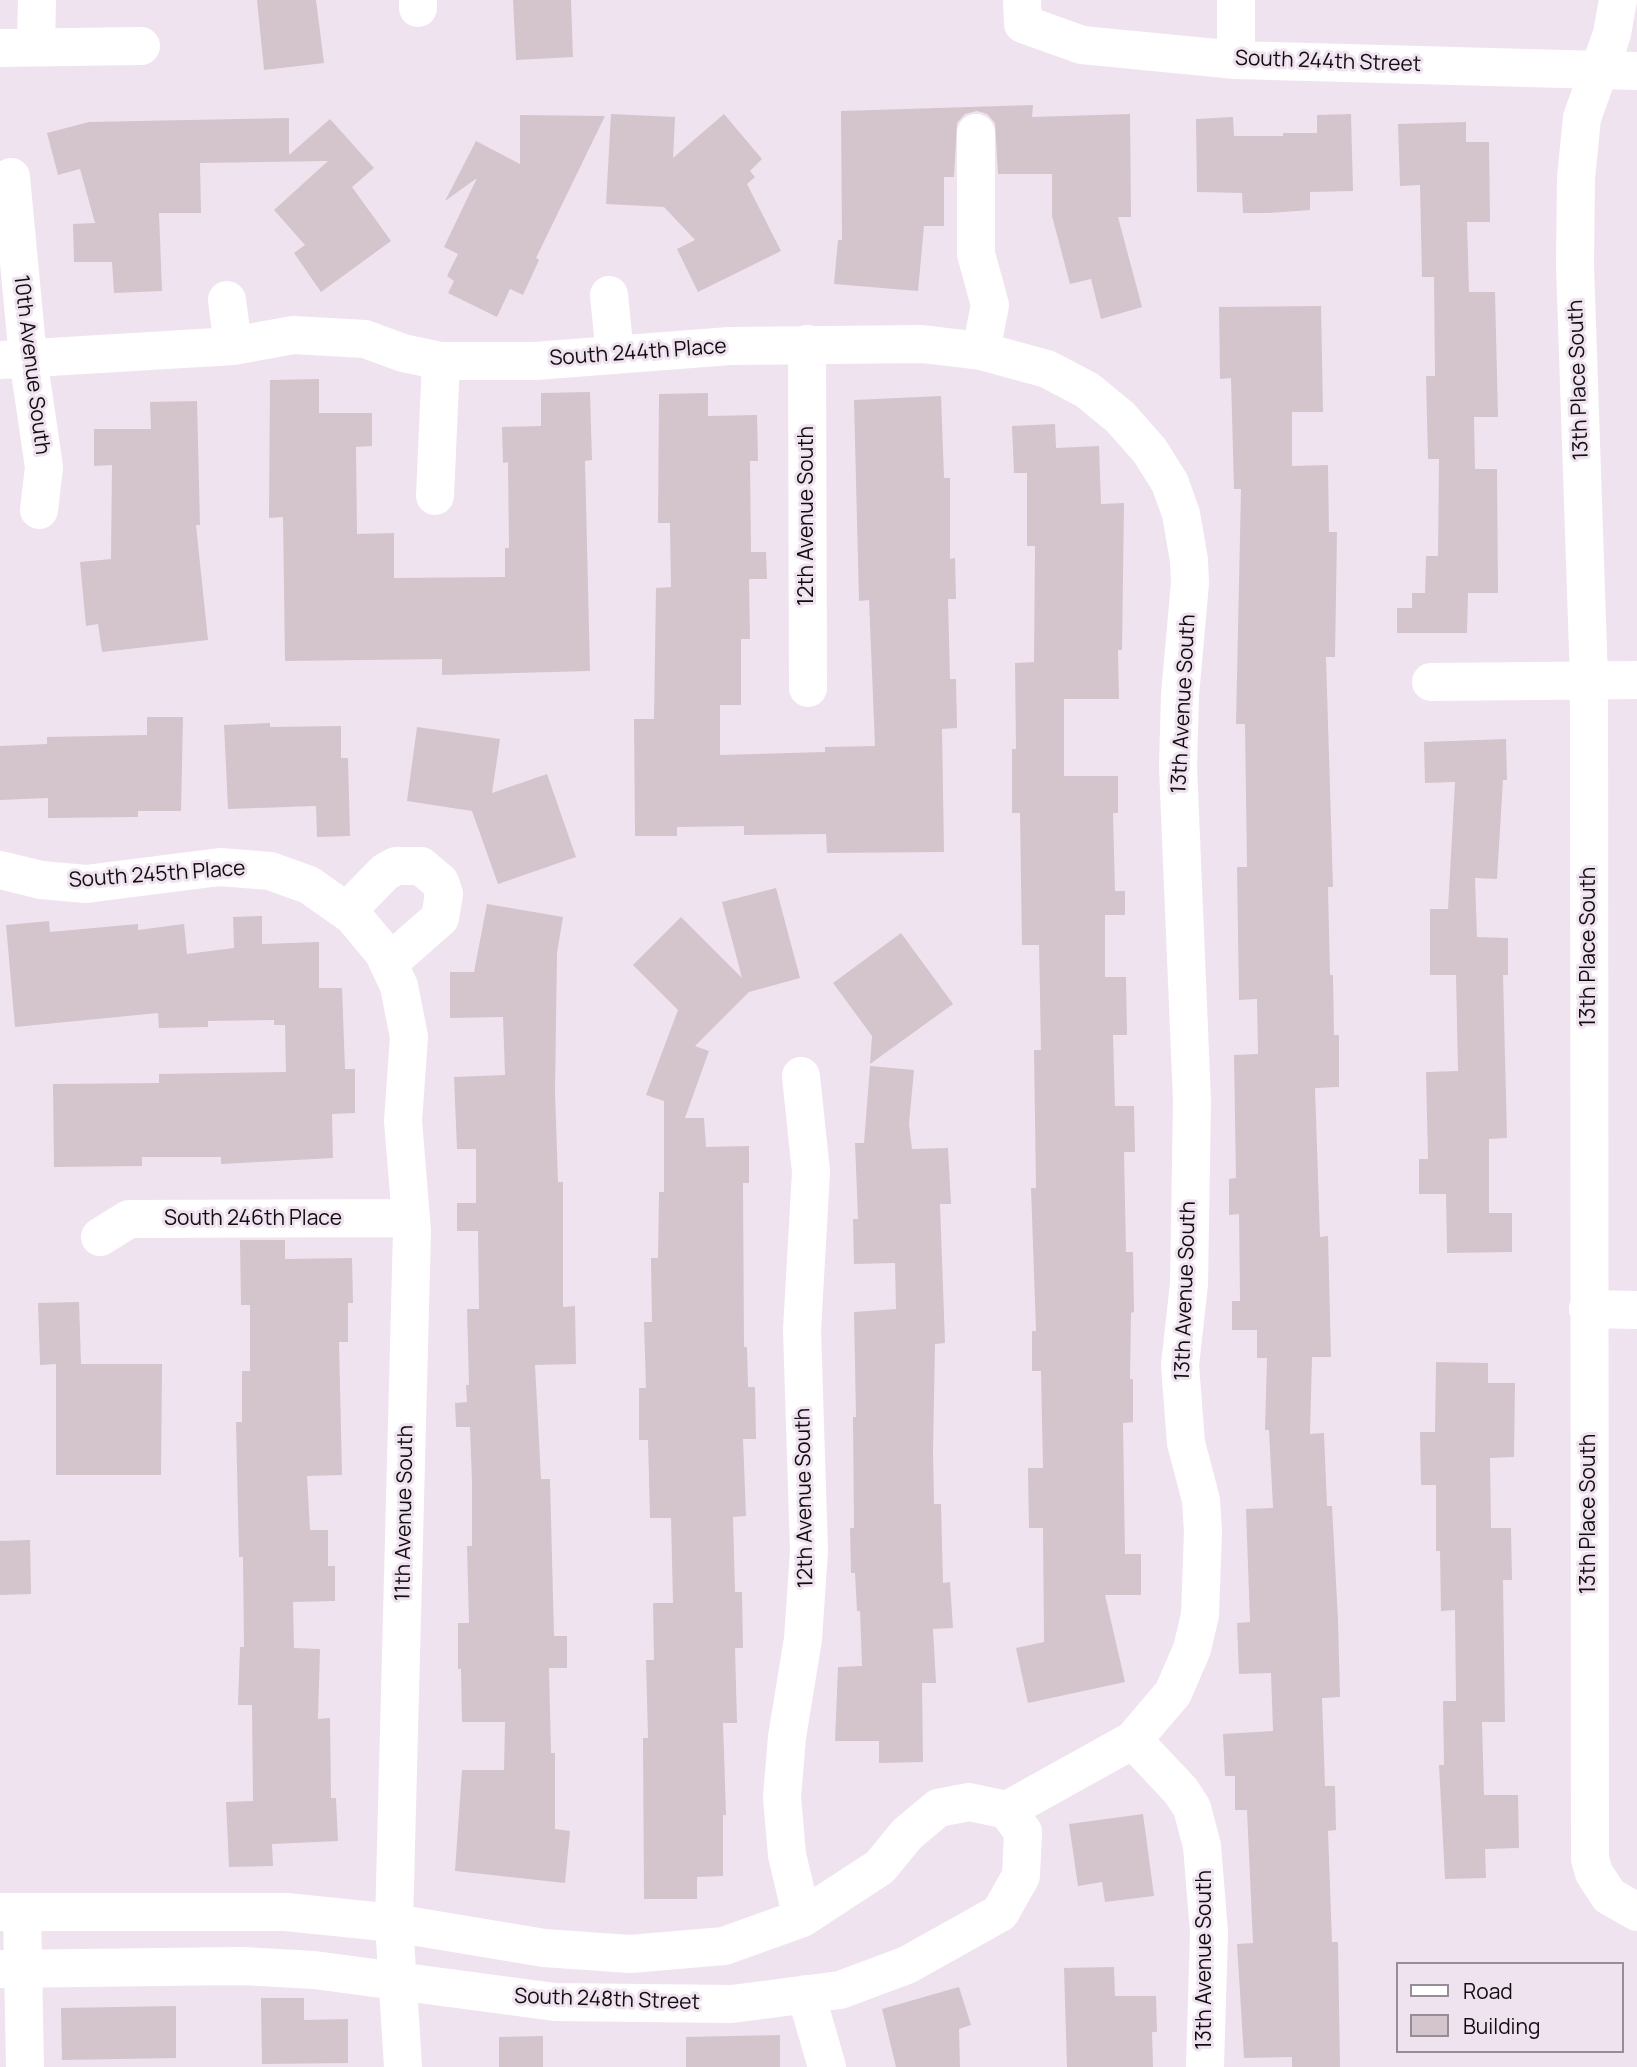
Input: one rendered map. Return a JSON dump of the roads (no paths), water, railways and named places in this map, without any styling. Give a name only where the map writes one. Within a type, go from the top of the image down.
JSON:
[{"type":"street","points":[[37,0],[18,47],[141,46]]},
{"type":"street","points":[[1236,0],[1236,60]]},
{"type":"street","name":"13th Place South","points":[[1618,0],[1619,71],[1582,118],[1576,178],[1575,265],[1589,680],[1590,1859],[1594,1873],[1623,1904]]},
{"type":"street","name":"South 244th Street","points":[[1023,12],[1082,45],[1236,60],[1619,71]]},
{"type":"street","points":[[976,133],[976,254],[990,305],[981,351]]},
{"type":"street","name":"10th Avenue South","points":[[11,177],[14,359],[44,467],[39,510]]},
{"type":"street","points":[[609,295],[615,355]]},
{"type":"street","points":[[227,300],[233,346]]},
{"type":"street","name":"South 244th Place","points":[[14,359],[233,346],[293,335],[365,339],[403,353],[442,361],[535,361],[807,344],[922,344],[981,351],[1047,369],[1100,399],[1135,432],[1156,458],[1170,483],[1181,514]]},
{"type":"street","name":"12th Avenue South","points":[[807,344],[808,688]]},
{"type":"street","points":[[435,496],[442,361]]},
{"type":"street","name":"13th Avenue South","points":[[1181,514],[1190,583],[1180,695],[1178,766],[1192,1101],[1189,1284],[1180,1365],[1186,1443],[1201,1500],[1203,1574],[1200,1615],[1192,1649],[1173,1693],[1133,1740],[1181,1791],[1192,1808],[1202,1846],[1209,1932],[1205,2067]]},
{"type":"street","points":[[1431,682],[1637,680]]},
{"type":"street","points":[[347,911],[385,872],[396,866],[421,866],[432,873],[444,894],[440,918],[382,951]]},
{"type":"street","name":"South 245th Place","points":[[0,870],[41,880],[86,884],[220,867],[255,868],[309,885],[347,911],[382,951]]},
{"type":"street","name":"11th Avenue South","points":[[382,951],[404,1000],[409,1037],[403,1121],[411,1218],[394,1923],[403,2067]]},
{"type":"street","name":"12th Avenue South","points":[[801,1076],[811,1172],[802,1330],[809,1551],[803,1639],[787,1737],[782,1797],[787,1855],[802,1918]]},
{"type":"street","name":"South 246th Place","points":[[100,1237],[129,1219],[411,1218]]},
{"type":"street","points":[[1588,1309],[1637,1310]]},
{"type":"street","points":[[25,2067],[12,1969],[11,1912],[286,1912],[394,1923],[544,1948],[630,1954],[724,1946],[802,1918],[880,1867],[907,1834],[938,1808],[969,1802],[1007,1810],[1133,1740]]},
{"type":"street","name":"South 248th Street","points":[[12,1969],[242,1966],[314,1970],[555,2002],[732,2004],[840,1990],[907,1965],[1000,1913],[1021,1876],[1023,1832],[1007,1810]]},
{"type":"street","points":[[806,1994],[827,2067]]}]
